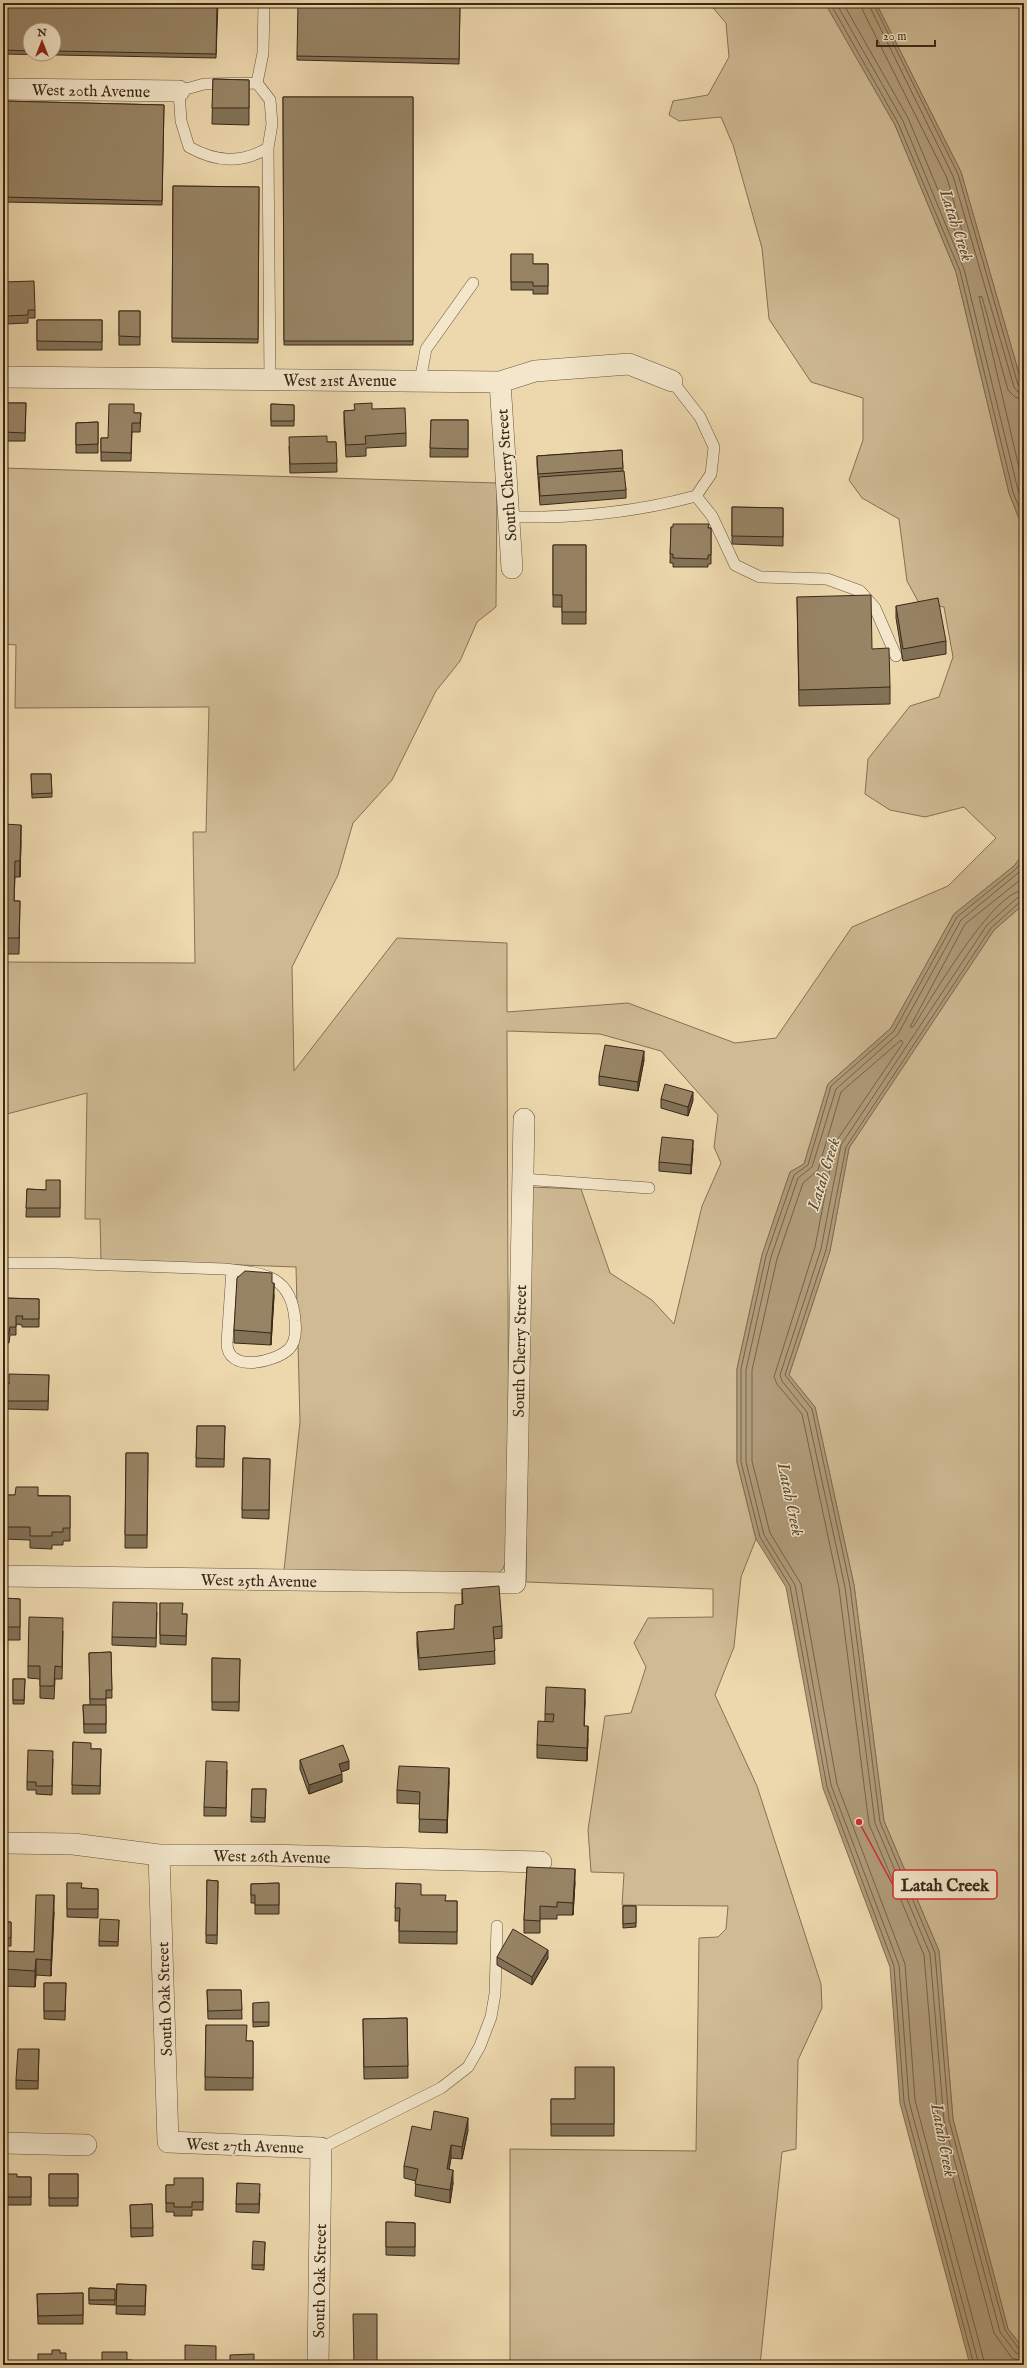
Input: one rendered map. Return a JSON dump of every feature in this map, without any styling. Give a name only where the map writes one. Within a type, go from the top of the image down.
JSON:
[{"type":"street","name":"West 20th Avenue","points":[[3,89],[179,91]]},
{"type":"street","name":"West 21st Avenue","points":[[3,377],[500,382],[535,371],[629,364],[672,380]]},
{"type":"street","name":"South Cherry Street","points":[[500,382],[512,568]]},
{"type":"street","name":"South Cherry Street","points":[[515,1583],[524,1119]]},
{"type":"street","name":"West 25th Avenue","points":[[3,1576],[515,1583]]},
{"type":"street","name":"West 26th Avenue","points":[[3,1843],[73,1844],[159,1855],[268,1855],[541,1862]]},
{"type":"street","name":"South Oak Street","points":[[159,1855],[168,2142]]},
{"type":"street","name":"West 27th Avenue","points":[[168,2142],[321,2148]]},
{"type":"street","points":[[3,2144],[86,2145]]},
{"type":"street","name":"South Oak Street","points":[[318,2365],[321,2148]]},
{"type":"lane","points":[[264,3],[263,53],[257,83],[270,100],[272,124],[268,148],[270,380]]},
{"type":"lane","points":[[257,83],[204,84],[179,91],[181,121],[189,147],[205,156],[233,160],[253,156],[268,148]]},
{"type":"lane","points":[[420,381],[426,349],[473,283]]},
{"type":"lane","points":[[509,517],[576,516],[652,508],[696,496],[711,474],[714,447],[700,417],[672,380]]},
{"type":"lane","points":[[696,496],[712,516],[735,565],[760,577],[827,580],[860,592],[875,608],[896,656]]},
{"type":"lane","points":[[523,1179],[649,1188]]},
{"type":"lane","points":[[3,1263],[56,1262],[232,1270],[274,1279],[282,1283],[288,1290],[294,1310],[296,1331],[293,1344],[280,1356],[265,1362],[249,1362],[235,1358],[229,1353],[227,1343],[232,1270]]},
{"type":"lane","points":[[321,2148],[441,2088],[468,2067],[480,2046],[491,2017],[495,1994],[497,1926]]},
{"type":"shaded area","points":[[709,3],[825,3],[895,125],[956,272],[1009,493],[1024,531],[1024,853],[1014,866],[954,914],[891,1028],[828,1084],[804,1164],[790,1172],[762,1255],[737,1369],[737,1462],[756,1539],[741,1577],[734,1647],[715,1695],[757,1786],[821,1984],[822,2008],[798,2060],[796,2149],[782,2152],[760,2365],[510,2365],[510,2149],[696,2151],[699,1938],[718,1937],[726,1929],[728,1906],[622,1905],[624,1873],[591,1872],[588,1830],[605,1716],[631,1713],[646,1667],[634,1643],[648,1618],[713,1617],[713,1589],[526,1582],[530,1187],[581,1189],[610,1273],[652,1300],[674,1324],[702,1206],[721,1163],[714,1147],[718,1115],[661,1051],[600,1034],[507,1031],[509,1551],[503,1569],[493,1578],[284,1570],[300,1422],[296,1267],[101,1260],[100,1219],[85,1219],[87,1093],[3,1115],[3,962],[195,963],[193,832],[206,832],[209,707],[15,708],[16,645],[3,644],[3,468],[497,483],[496,607],[477,622],[460,661],[436,691],[392,780],[353,823],[338,875],[292,967],[294,1071],[397,938],[507,943],[507,1012],[628,1003],[735,1043],[776,1038],[852,927],[948,886],[996,838],[964,807],[925,817],[890,810],[865,794],[868,759],[910,706],[939,697],[953,657],[944,607],[919,603],[907,581],[899,519],[862,498],[849,480],[863,440],[863,398],[811,382],[769,319],[762,248],[733,145],[721,117],[679,121],[669,115],[673,101],[708,95],[729,57],[726,23]]},
{"type":"shaded area","points":[[876,3],[1024,3],[1024,391],[961,172]]},
{"type":"shaded area","points":[[1024,904],[1024,2349],[1008,2329],[953,2119],[939,1951],[884,1821],[854,1585],[815,1407],[789,1375],[830,1251],[849,1148],[994,930]]},
{"type":"water","points":[[825,3],[876,3],[961,172],[1024,391],[1024,531],[1009,493],[956,272],[895,125]]},
{"type":"water","points":[[1024,853],[1024,904],[994,930],[849,1148],[830,1251],[789,1375],[815,1407],[854,1585],[884,1821],[939,1951],[953,2119],[1008,2329],[1024,2349],[1024,2365],[970,2365],[900,2103],[890,1967],[823,1788],[786,1587],[756,1539],[737,1462],[737,1369],[762,1255],[790,1172],[804,1164],[828,1084],[891,1028],[954,914],[1014,866]]},
{"type":"building","points":[[3,3],[217,3],[216,54],[62,51],[62,22],[22,22],[22,51],[3,50]]},
{"type":"building","points":[[298,3],[460,3],[459,59],[297,56]]},
{"type":"building","points":[[213,79],[249,80],[249,108],[212,108]]},
{"type":"building","points":[[283,97],[413,97],[413,341],[284,341]]},
{"type":"building","points":[[3,101],[164,105],[162,201],[3,197]]},
{"type":"building","points":[[173,186],[259,187],[258,339],[172,338]]},
{"type":"building","points":[[511,254],[533,254],[533,264],[548,264],[548,286],[533,286],[533,282],[511,282]]},
{"type":"building","points":[[34,281],[35,310],[28,310],[28,315],[6,316],[5,306],[3,306],[3,282]]},
{"type":"building","points":[[119,311],[140,311],[140,337],[119,336]]},
{"type":"building","points":[[37,320],[102,320],[102,342],[37,341]]},
{"type":"building","points":[[3,403],[26,403],[25,433],[3,432]]},
{"type":"building","points":[[372,403],[372,409],[405,408],[406,433],[365,436],[366,444],[346,445],[344,411],[355,410],[354,404]]},
{"type":"building","points":[[109,404],[134,404],[134,413],[141,413],[140,423],[132,423],[131,453],[101,452],[101,438],[108,438]]},
{"type":"building","points":[[271,404],[294,405],[294,421],[271,421]]},
{"type":"building","points":[[431,420],[468,420],[468,449],[430,448]]},
{"type":"building","points":[[98,422],[98,444],[76,445],[76,423]]},
{"type":"building","points":[[327,436],[327,442],[336,442],[337,463],[290,464],[289,437]]},
{"type":"building","points":[[622,450],[623,468],[538,474],[537,456]]},
{"type":"building","points":[[624,471],[626,490],[540,496],[539,477]]},
{"type":"building","points":[[732,507],[783,508],[783,537],[732,536]]},
{"type":"building","points":[[673,524],[709,524],[708,528],[711,528],[711,555],[708,555],[708,559],[673,558],[673,554],[670,554],[671,527],[673,527]]},
{"type":"building","points":[[553,545],[586,545],[586,612],[562,612],[562,595],[553,595]]},
{"type":"building","points":[[871,595],[872,649],[889,648],[890,687],[799,690],[797,597]]},
{"type":"building","points":[[938,598],[946,641],[903,649],[896,606]]},
{"type":"building","points":[[31,774],[51,774],[52,793],[32,794]]},
{"type":"building","points":[[3,824],[21,825],[20,861],[15,861],[14,901],[20,901],[19,938],[3,938]]},
{"type":"building","points":[[605,1045],[644,1051],[638,1082],[599,1076]]},
{"type":"building","points":[[665,1084],[693,1092],[688,1107],[661,1099]]},
{"type":"building","points":[[662,1137],[693,1140],[691,1165],[659,1162]]},
{"type":"building","points":[[46,1180],[60,1180],[60,1208],[26,1208],[27,1189],[46,1190]]},
{"type":"building","points":[[245,1271],[272,1273],[272,1283],[274,1283],[271,1333],[234,1330],[237,1278]]},
{"type":"building","points":[[3,1298],[39,1299],[39,1319],[22,1319],[23,1316],[16,1316],[16,1327],[10,1327],[9,1334],[3,1334]]},
{"type":"building","points":[[9,1374],[49,1375],[48,1401],[6,1401],[6,1384],[9,1384]]},
{"type":"building","points":[[197,1426],[225,1426],[224,1459],[196,1458]]},
{"type":"building","points":[[3,1428],[5,1428],[6,1460],[3,1460]]},
{"type":"building","points":[[126,1453],[148,1453],[147,1535],[125,1535]]},
{"type":"building","points":[[243,1458],[270,1459],[269,1510],[242,1510]]},
{"type":"building","points":[[16,1487],[38,1487],[38,1496],[70,1496],[70,1528],[63,1528],[63,1532],[52,1532],[52,1536],[30,1536],[30,1527],[3,1527],[3,1495],[15,1495]]},
{"type":"building","points":[[499,1586],[502,1626],[493,1627],[495,1651],[419,1658],[417,1632],[454,1629],[455,1605],[463,1604],[462,1589]]},
{"type":"building","points":[[3,1598],[20,1599],[20,1627],[3,1627]]},
{"type":"building","points":[[113,1602],[157,1603],[156,1638],[112,1637]]},
{"type":"building","points":[[160,1603],[183,1603],[182,1614],[187,1614],[186,1636],[160,1635]]},
{"type":"building","points":[[29,1617],[63,1618],[62,1667],[55,1666],[54,1686],[40,1686],[40,1666],[28,1666]]},
{"type":"building","points":[[111,1652],[112,1690],[106,1690],[106,1699],[90,1699],[89,1653]]},
{"type":"building","points":[[212,1658],[240,1659],[239,1702],[212,1702]]},
{"type":"building","points":[[13,1679],[25,1679],[24,1700],[13,1700]]},
{"type":"building","points":[[546,1687],[585,1689],[584,1726],[588,1726],[587,1748],[537,1745],[538,1721],[553,1722],[554,1714],[545,1714]]},
{"type":"building","points":[[83,1705],[106,1705],[106,1724],[84,1724]]},
{"type":"building","points":[[73,1742],[91,1743],[91,1749],[101,1749],[100,1786],[72,1785]]},
{"type":"building","points":[[343,1745],[349,1761],[339,1764],[342,1774],[309,1785],[300,1760]]},
{"type":"building","points":[[28,1750],[53,1751],[52,1786],[36,1786],[36,1782],[27,1782]]},
{"type":"building","points":[[206,1761],[227,1762],[226,1808],[204,1807]]},
{"type":"building","points":[[399,1766],[449,1768],[447,1820],[419,1819],[420,1792],[397,1790]]},
{"type":"building","points":[[252,1789],[266,1789],[265,1818],[251,1817]]},
{"type":"building","points":[[527,1867],[575,1869],[573,1903],[557,1902],[557,1907],[540,1906],[540,1921],[524,1920]]},
{"type":"building","points":[[207,1880],[218,1881],[217,1935],[206,1935]]},
{"type":"building","points":[[67,1883],[82,1883],[81,1888],[98,1889],[98,1909],[67,1909]]},
{"type":"building","points":[[279,1883],[279,1905],[255,1905],[255,1895],[251,1895],[251,1884]]},
{"type":"building","points":[[396,1883],[421,1884],[421,1895],[446,1895],[445,1901],[457,1901],[457,1932],[399,1931],[400,1908],[395,1908]]},
{"type":"building","points":[[36,1895],[54,1895],[51,1960],[36,1959],[35,1971],[3,1969],[3,1951],[34,1952]]},
{"type":"building","points":[[623,1906],[636,1906],[636,1923],[623,1924]]},
{"type":"building","points":[[100,1919],[119,1920],[118,1942],[99,1941]]},
{"type":"building","points":[[3,1922],[11,1922],[11,1938],[3,1938]]},
{"type":"building","points":[[513,1929],[548,1950],[532,1977],[497,1957]]},
{"type":"building","points":[[44,1983],[66,1983],[65,2011],[44,2011]]},
{"type":"building","points":[[207,1990],[241,1990],[242,2010],[208,2011]]},
{"type":"building","points":[[269,2002],[269,2022],[253,2022],[253,2003]]},
{"type":"building","points":[[407,2018],[408,2066],[364,2067],[363,2019]]},
{"type":"building","points":[[206,2025],[247,2025],[246,2041],[253,2041],[253,2078],[205,2077]]},
{"type":"building","points":[[18,2049],[39,2049],[38,2081],[16,2080]]},
{"type":"building","points":[[575,2067],[614,2067],[614,2124],[551,2124],[551,2099],[575,2099]]},
{"type":"building","points":[[434,2111],[468,2118],[462,2147],[451,2145],[447,2169],[453,2170],[450,2190],[415,2184],[418,2169],[404,2166],[412,2126],[431,2130]]},
{"type":"building","points":[[3,2174],[17,2174],[17,2177],[31,2177],[31,2197],[3,2197]]},
{"type":"building","points":[[49,2174],[78,2174],[78,2198],[49,2198]]},
{"type":"building","points":[[174,2178],[203,2178],[203,2202],[192,2202],[192,2207],[174,2207],[174,2203],[166,2203],[166,2185],[174,2185]]},
{"type":"building","points":[[237,2183],[260,2184],[259,2204],[236,2204]]},
{"type":"building","points":[[152,2204],[153,2228],[131,2228],[130,2205]]},
{"type":"building","points":[[386,2222],[415,2223],[415,2247],[386,2247]]},
{"type":"building","points":[[253,2241],[265,2242],[264,2265],[252,2265]]},
{"type":"building","points":[[117,2284],[146,2285],[145,2306],[116,2306]]},
{"type":"building","points":[[89,2288],[115,2289],[115,2300],[89,2300]]},
{"type":"building","points":[[83,2293],[83,2315],[38,2316],[37,2294]]},
{"type":"building","points":[[353,2314],[377,2314],[377,2365],[354,2365]]},
{"type":"building","points":[[185,2345],[216,2346],[216,2365],[185,2365]]},
{"type":"building","points":[[52,2350],[60,2350],[60,2353],[66,2353],[66,2365],[38,2365],[38,2354],[52,2354]]},
{"type":"building","points":[[102,2352],[127,2352],[127,2360],[132,2360],[132,2365],[102,2365]]},
{"type":"building","points":[[254,2354],[254,2365],[230,2365],[230,2355]]},
{"type":"place","name":"Latah Creek","points":[[859,1822]]}]
